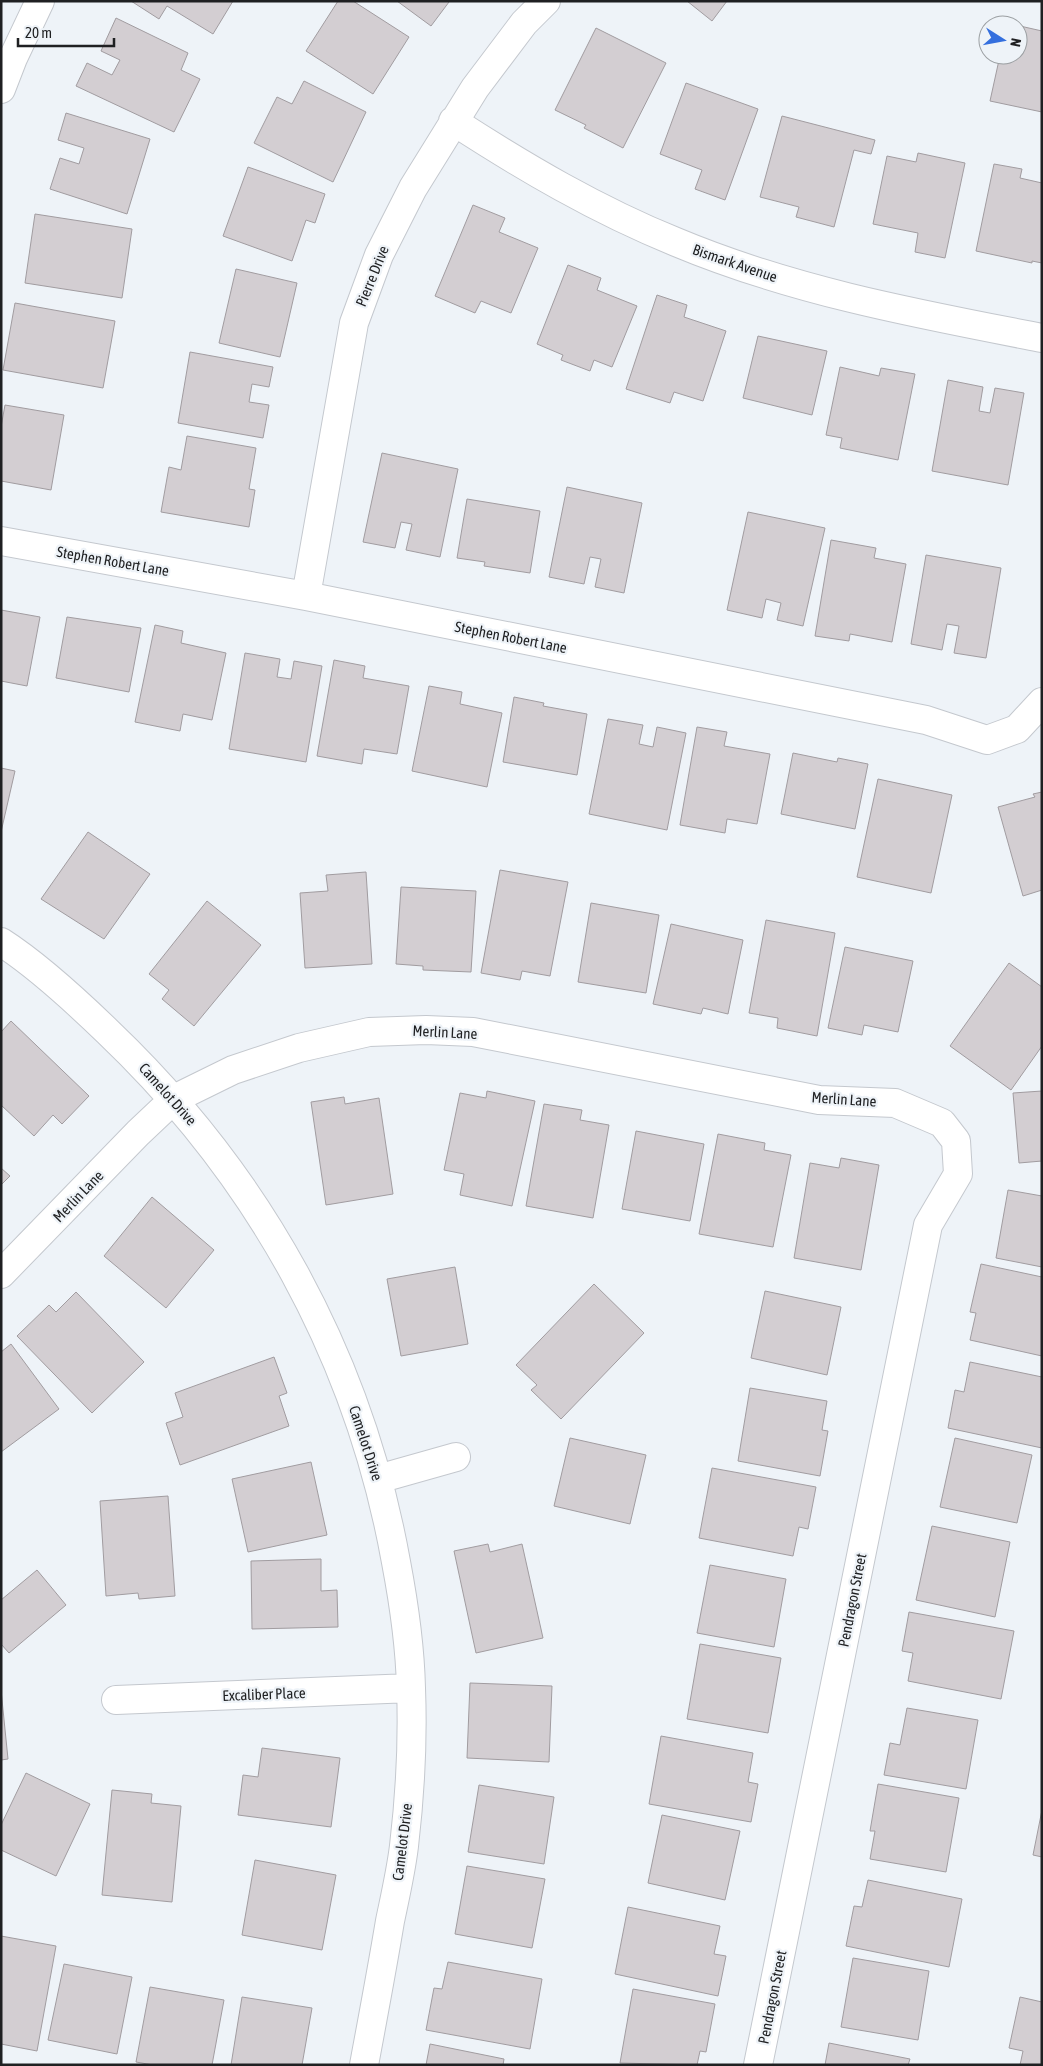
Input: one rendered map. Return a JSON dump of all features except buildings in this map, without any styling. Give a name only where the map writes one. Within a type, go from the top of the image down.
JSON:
[{"type":"street","points":[[1,89],[12,58],[40,1]]},
{"type":"street","name":"Pierre Drive","points":[[306,596],[354,323],[379,255],[413,188],[474,88],[524,23],[546,1]]},
{"type":"street","name":"Bismark Avenue","points":[[453,121],[526,168],[599,207],[676,242],[734,264],[844,298],[1042,338]]},
{"type":"street","name":"Stephen Robert Lane","points":[[1,541],[306,596],[926,720],[987,740],[1017,729],[1042,702]]},
{"type":"street","name":"Camelot Drive","points":[[1,942],[90,1015],[148,1070],[174,1099],[235,1176],[299,1280],[333,1350],[366,1436],[388,1518],[405,1608],[412,1688],[409,1779],[404,1848],[364,2065]]},
{"type":"street","name":"Merlin Lane","points":[[1,1274],[138,1133],[174,1099],[233,1070],[299,1048],[369,1032],[426,1030],[473,1032],[819,1100],[895,1103],[942,1123],[956,1141]]},
{"type":"street","name":"Pendragon Street","points":[[758,2065],[928,1225],[958,1174],[956,1141]]},
{"type":"street","points":[[378,1479],[456,1457]]},
{"type":"street","name":"Excaliber Place","points":[[116,1700],[412,1688]]}]
